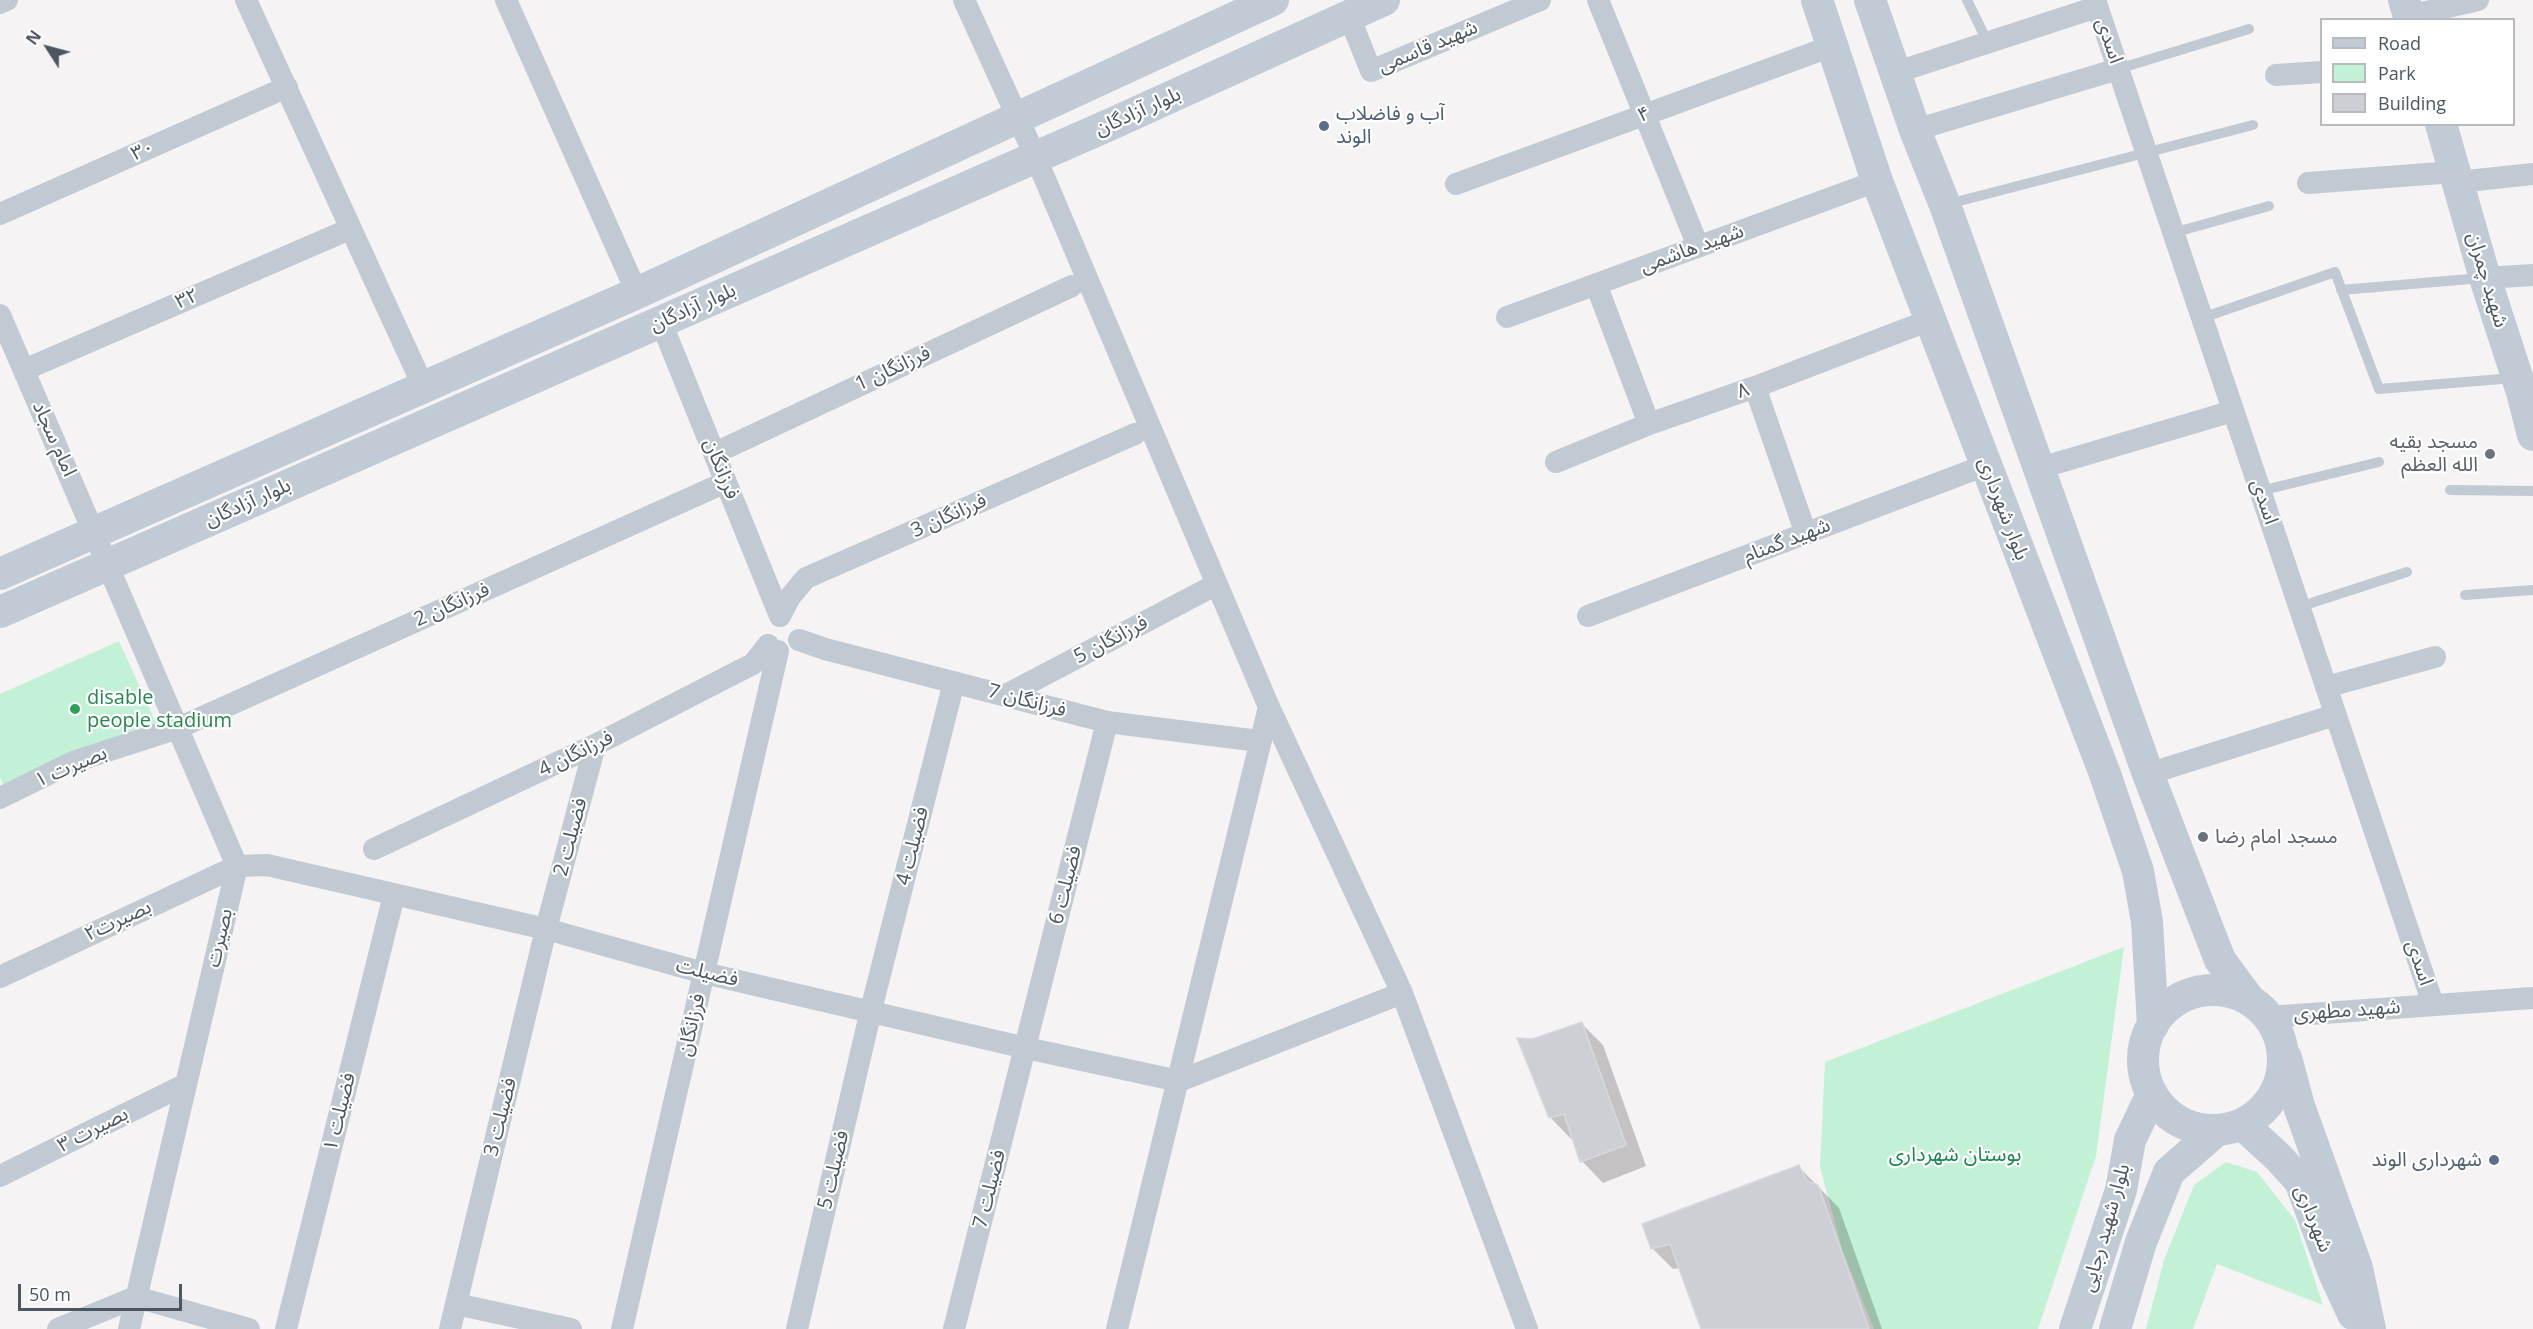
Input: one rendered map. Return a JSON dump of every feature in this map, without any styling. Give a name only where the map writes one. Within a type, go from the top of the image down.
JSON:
[{"type":"street","points":[[0,3],[7,0]]},
{"type":"street","points":[[246,0],[424,388]]},
{"type":"street","points":[[506,0],[637,293]]},
{"type":"street","points":[[964,0],[1036,158],[1269,707],[1402,993],[1527,1329]]},
{"type":"street","name":"بلوار آزادگان","points":[[0,574],[637,293],[1273,0]]},
{"type":"street","name":"بلوار آزادگان","points":[[0,612],[1036,158],[1384,0]]},
{"type":"street","name":"شهید قاسمی","points":[[1349,16],[1371,71],[1540,0]]},
{"type":"street","points":[[1598,0],[1698,246]]},
{"type":"street","name":"بلوار شهرداری","points":[[1817,0],[1877,181],[2105,774],[2138,871],[2147,922],[2152,1025]]},
{"type":"street","points":[[1870,0],[1914,129],[1945,205],[2148,774],[2220,960],[2266,1018],[2284,1065],[2277,1089],[2263,1110],[2229,1127],[2191,1127],[2168,1114],[2152,1094],[2144,1071],[2144,1047],[2152,1025],[2166,1008],[2184,996],[2205,990],[2227,991],[2266,1018],[2299,1106],[2357,1268],[2370,1329]]},
{"type":"street","points":[[2408,12],[2478,0]]},
{"type":"street","points":[[1894,73],[1988,43],[2096,4]]},
{"type":"street","name":"اسدی","points":[[2096,4],[2433,1004]]},
{"type":"street","name":"۴","points":[[1456,184],[1832,46]]},
{"type":"street","points":[[1914,129],[2118,69]]},
{"type":"street","points":[[2276,75],[2320,72]]},
{"type":"street","name":"۳۰","points":[[0,214],[286,87]]},
{"type":"street","name":"شهید چمران","points":[[2442,126],[2485,278],[2524,387],[2533,435]]},
{"type":"street","points":[[2308,183],[2533,174]]},
{"type":"street","name":"شهید هاشمی","points":[[1507,317],[1877,181]]},
{"type":"street","name":"۳۲","points":[[24,370],[350,229]]},
{"type":"street","points":[[2485,278],[2533,275]]},
{"type":"street","points":[[1596,284],[1649,424]]},
{"type":"street","name":"فرزانگان 1","points":[[715,453],[1072,285]]},
{"type":"street","name":"امام سجاد","points":[[0,315],[108,564]]},
{"type":"street","name":"۸","points":[[1556,462],[1649,424],[1755,387],[1930,320]]},
{"type":"street","name":"فرزانگان","points":[[661,322],[780,616]]},
{"type":"street","points":[[1755,387],[1806,534]]},
{"type":"street","points":[[2040,468],[2233,411]]},
{"type":"street","name":"فرزانگان 3","points":[[780,616],[790,597],[806,578],[1135,434]]},
{"type":"street","name":"شهید گمنام","points":[[1588,616],[1986,465]]},
{"type":"street","name":"فرزانگان 2","points":[[178,728],[726,482]]},
{"type":"street","points":[[108,564],[237,866]]},
{"type":"street","name":"فرزانگان 5","points":[[1006,695],[1216,584]]},
{"type":"street","points":[[780,616],[792,618],[800,628],[799,640],[790,649],[773,648],[764,633],[769,621],[780,616]]},
{"type":"street","name":"فرزانگان 7","points":[[799,640],[825,650],[1107,722],[1259,741]]},
{"type":"street","name":"فرزانگان","points":[[622,1329],[704,973],[773,648]]},
{"type":"street","name":"فرزانگان 4","points":[[374,849],[595,745],[753,664],[773,648]]},
{"type":"street","points":[[2326,687],[2435,657]]},
{"type":"street","name":"فضیلت 4","points":[[872,1010],[954,682]]},
{"type":"street","points":[[1117,1329],[1269,707]]},
{"type":"street","points":[[2148,774],[2335,715]]},
{"type":"street","name":"فضیلت 6","points":[[1026,1048],[1107,722]]},
{"type":"street","name":"بصیرت ۱","points":[[0,798],[73,762],[178,728]]},
{"type":"street","name":"فضیلت 2","points":[[546,929],[595,745]]},
{"type":"street","name":"فضیلت","points":[[237,866],[267,865],[546,929],[704,973],[1179,1081]]},
{"type":"street","name":"بصیرت۲","points":[[0,977],[237,866]]},
{"type":"street","name":"بصیرت","points":[[129,1329],[237,866]]},
{"type":"street","name":"فضیلت ۱","points":[[286,1329],[394,895]]},
{"type":"street","name":"فضیلت 3","points":[[450,1329],[546,929]]},
{"type":"street","points":[[1179,1081],[1402,993]]},
{"type":"street","name":"شهید مطهری","points":[[2266,1018],[2533,998]]},
{"type":"street","name":"فضیلت 5","points":[[797,1329],[872,1010]]},
{"type":"street","name":"فضیلت 7","points":[[954,1329],[1026,1048]]},
{"type":"street","name":"بصیرت ۳","points":[[0,1176],[186,1084]]},
{"type":"street","name":"بلوار شهید رجایی","points":[[2075,1329],[2121,1190],[2130,1140],[2152,1094]]},
{"type":"street","name":"بلوار شهید رجایی","points":[[2115,1329],[2141,1242],[2169,1172],[2229,1127]]},
{"type":"street","name":"شهرداری","points":[[2229,1127],[2278,1157],[2300,1181],[2334,1273],[2361,1329]]},
{"type":"street","points":[[58,1329],[136,1297],[249,1329]]},
{"type":"street","points":[[456,1304],[571,1329]]},
{"type":"lane","points":[[1967,0],[1988,43]]},
{"type":"lane","points":[[2118,69],[2249,29]]},
{"type":"lane","points":[[1945,205],[2253,125]]},
{"type":"lane","points":[[2173,233],[2268,206]]},
{"type":"lane","points":[[2202,318],[2335,272],[2379,389],[2524,387]]},
{"type":"lane","points":[[2341,290],[2485,278]]},
{"type":"lane","points":[[2260,491],[2379,462]]},
{"type":"lane","points":[[2450,490],[2533,490]]},
{"type":"lane","points":[[2299,607],[2407,572]]},
{"type":"lane","points":[[2465,595],[2533,590]]},
{"type":"green space","name":"disable people stadium","points":[[119,641],[157,725],[4,787],[0,777],[0,694]]},
{"type":"green space","name":"بوستان شهرداری","points":[[2124,947],[2096,1156],[2038,1329],[1874,1329],[1842,1249],[1820,1167],[1825,1062]]},
{"type":"green space","points":[[2226,1162],[2257,1172],[2295,1220],[2323,1305],[2217,1264],[2193,1329],[2146,1329],[2164,1260],[2194,1185]]},
{"type":"building","points":[[1582,1022],[1626,1145],[1580,1162],[1564,1114],[1549,1118],[1517,1038],[1532,1039]]},
{"type":"building","points":[[1799,1165],[1807,1181],[1818,1185],[1869,1329],[1701,1329],[1670,1244],[1651,1249],[1642,1224]]},
{"type":"place","name":"آب و فاضلاب الوند","points":[[1324,126]]},
{"type":"place","name":"مسجد بقیه الله العظم","points":[[2490,454]]},
{"type":"place","name":"disable people stadium","points":[[75,709]]},
{"type":"place","name":"مسجد امام رضا","points":[[2203,837]]},
{"type":"place","name":"شهرداری الوند","points":[[2494,1160]]}]
